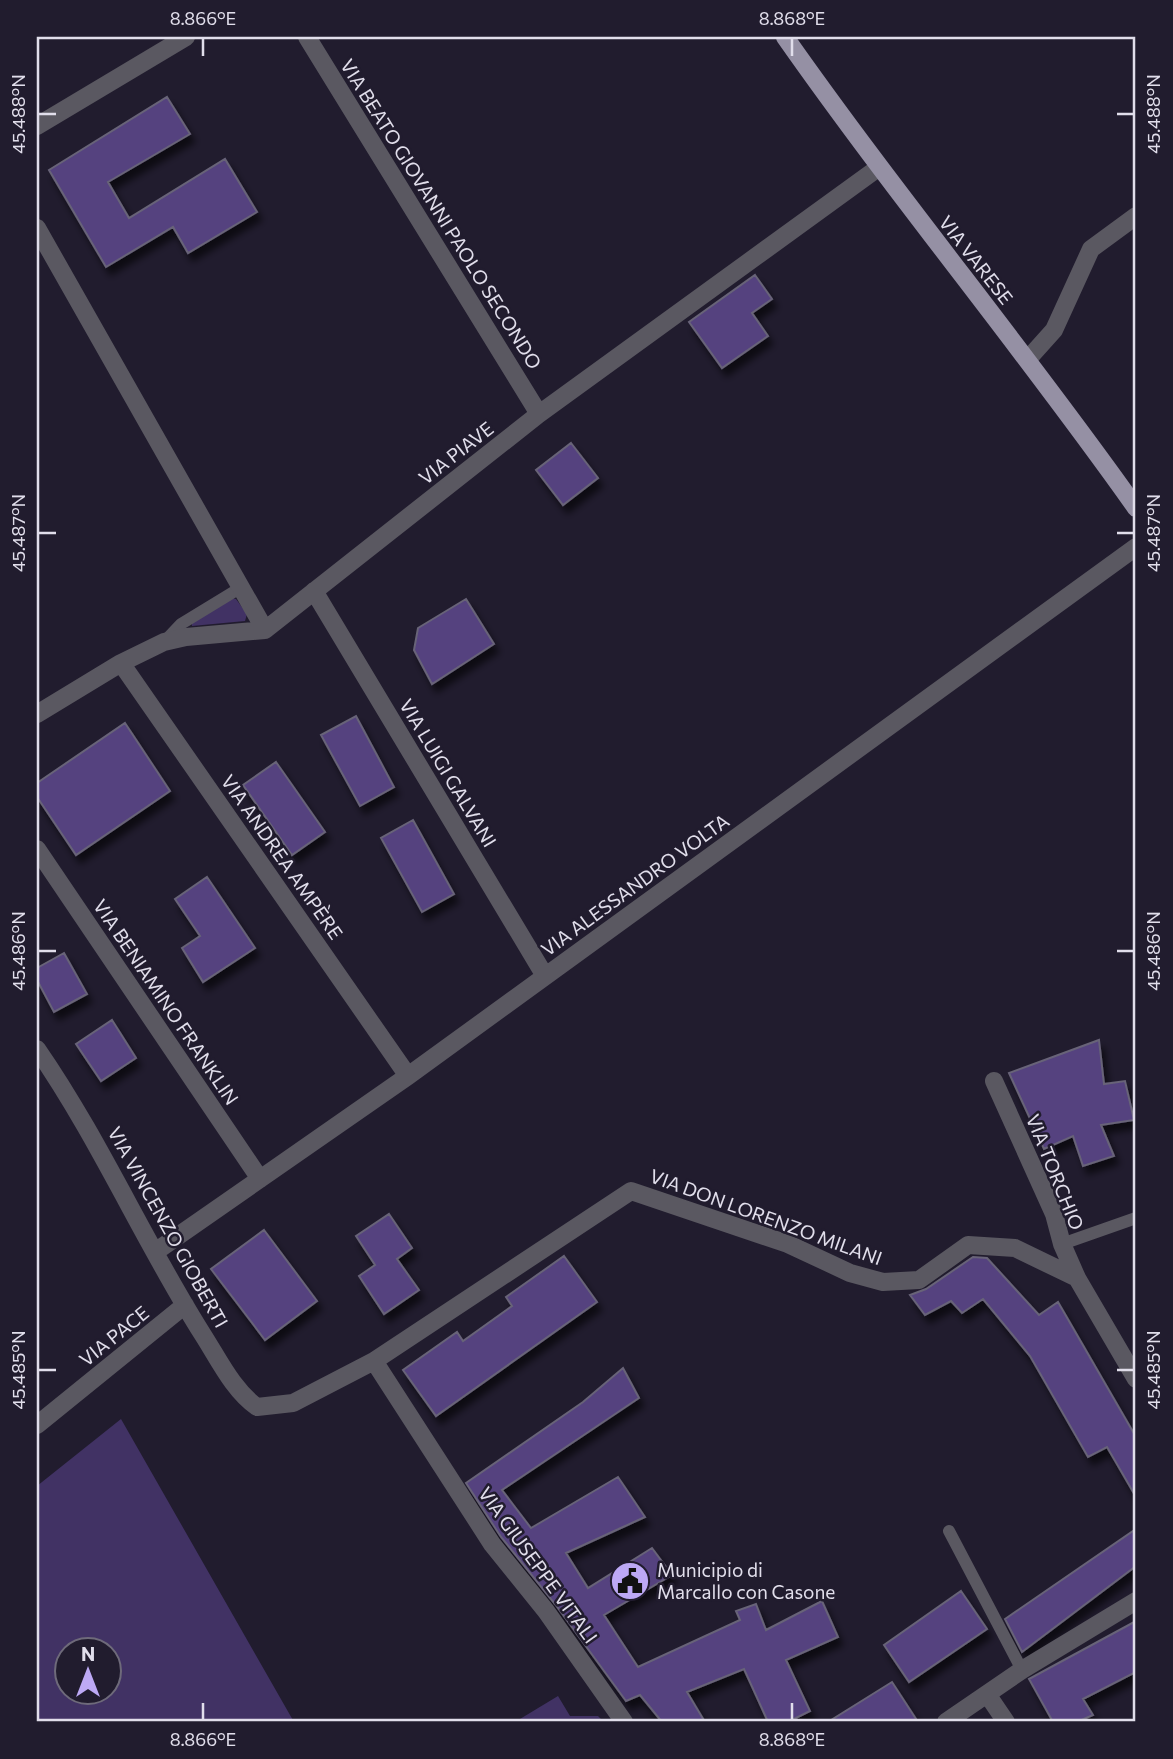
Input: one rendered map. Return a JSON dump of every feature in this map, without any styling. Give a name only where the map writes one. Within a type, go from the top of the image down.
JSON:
[{"type":"main road","name":"VIA VARESE","points":[[785,37],[878,168],[1028,359],[1136,508]]},
{"type":"street","points":[[37,126],[186,37]]},
{"type":"street","name":"VIA BEATO GIOVANNI PAOLO SECONDO","points":[[307,37],[539,414]]},
{"type":"street","name":"VIA PIAVE","points":[[265,630],[539,414],[878,168]]},
{"type":"street","points":[[1028,359],[1054,330],[1091,249],[1136,216]]},
{"type":"street","points":[[37,228],[265,630],[164,642],[121,663],[37,714]]},
{"type":"street","name":"VIA ALESSANDRO VOLTA","points":[[155,1252],[408,1076],[1136,547]]},
{"type":"street","name":"VIA LUIGI GALVANI","points":[[314,591],[545,976]]},
{"type":"street","name":"VIA ANDREA AMPÈRE","points":[[121,663],[408,1076]]},
{"type":"street","name":"VIA BENIAMINO FRANKLIN","points":[[37,849],[260,1180]]},
{"type":"street","name":"VIA VINCENZO GIOBERTI","points":[[37,1049],[76,1105],[185,1305],[242,1397],[257,1407],[274,1408]]},
{"type":"street","name":"VIA TORCHIO","points":[[994,1081],[1054,1214],[1062,1244],[1077,1278],[1136,1379]]},
{"type":"street","name":"VIA DON LORENZO MILANI","points":[[274,1408],[312,1395],[374,1362],[631,1191],[788,1244],[850,1273],[883,1282],[919,1280],[968,1245],[1015,1248],[1077,1278]]},
{"type":"street","name":"VIA PACE","points":[[37,1425],[185,1305]]},
{"type":"street","name":"VIA GIUSEPPE VITALI","points":[[374,1362],[492,1544],[592,1674],[624,1722]]},
{"type":"street","points":[[946,1722],[1022,1670],[1136,1601]]},
{"type":"street","points":[[987,1694],[1006,1722]]},
{"type":"lane","points":[[164,642],[181,624],[240,589]]},
{"type":"lane","points":[[1062,1244],[1136,1218]]},
{"type":"lane","points":[[949,1531],[1022,1670]]},
{"type":"shaded area","points":[[231,598],[236,599],[247,614],[245,621],[192,626],[192,622]]},
{"type":"shaded area","points":[[121,1419],[294,1722],[37,1722],[37,1486]]},
{"type":"shaded area","points":[[558,1696],[570,1716],[598,1716],[604,1722],[515,1722]]},
{"type":"building","points":[[167,97],[190,134],[108,182],[129,218],[225,159],[257,212],[188,253],[173,227],[106,267],[49,170]]},
{"type":"building","points":[[755,275],[772,299],[752,313],[768,336],[722,368],[689,322]]},
{"type":"building","points":[[571,443],[598,478],[563,505],[536,470]]},
{"type":"building","points":[[466,599],[494,644],[432,684],[414,650],[418,628]]},
{"type":"building","points":[[356,716],[394,787],[360,806],[321,735]]},
{"type":"building","points":[[125,723],[170,791],[76,855],[37,797],[37,783]]},
{"type":"building","points":[[276,762],[325,832],[292,855],[243,785]]},
{"type":"building","points":[[413,820],[454,894],[422,912],[381,838]]},
{"type":"building","points":[[207,877],[255,948],[203,982],[182,948],[200,936],[175,899]]},
{"type":"building","points":[[64,953],[87,994],[54,1012],[37,980],[37,968]]},
{"type":"building","points":[[112,1020],[136,1058],[101,1081],[76,1044]]},
{"type":"building","points":[[1099,1040],[1104,1084],[1125,1081],[1134,1120],[1101,1125],[1114,1156],[1083,1166],[1073,1136],[1044,1149],[1009,1073]]},
{"type":"building","points":[[389,1214],[412,1248],[397,1259],[419,1290],[384,1314],[359,1276],[375,1265],[356,1236]]},
{"type":"building","points":[[264,1230],[317,1301],[265,1340],[211,1269]]},
{"type":"building","points":[[564,1256],[597,1302],[436,1416],[403,1370],[457,1332],[463,1341],[512,1306],[506,1297]]},
{"type":"building","points":[[973,1257],[987,1258],[1039,1315],[1058,1302],[1136,1437],[1136,1497],[1107,1447],[1088,1457],[1030,1356],[983,1299],[962,1313],[951,1301],[925,1315],[910,1295],[926,1289]]},
{"type":"building","points":[[623,1368],[639,1398],[502,1490],[531,1528],[618,1477],[645,1517],[566,1553],[588,1588],[652,1548],[672,1575],[604,1615],[638,1667],[740,1620],[736,1611],[756,1604],[766,1630],[822,1601],[838,1637],[786,1660],[810,1711],[788,1722],[768,1722],[744,1669],[687,1692],[705,1722],[662,1722],[640,1695],[626,1701],[555,1604],[501,1537],[466,1483],[583,1402]]},
{"type":"building","points":[[1136,1529],[1136,1566],[1022,1652],[1005,1619]]},
{"type":"building","points":[[961,1591],[987,1629],[909,1682],[884,1645]]},
{"type":"building","points":[[1136,1621],[1136,1672],[1083,1699],[1093,1715],[1077,1722],[1053,1722],[1029,1679]]},
{"type":"building","points":[[892,1682],[918,1722],[828,1722]]},
{"type":"place","name":"Municipio di Marcallo con Casone","points":[[630,1581]]}]
